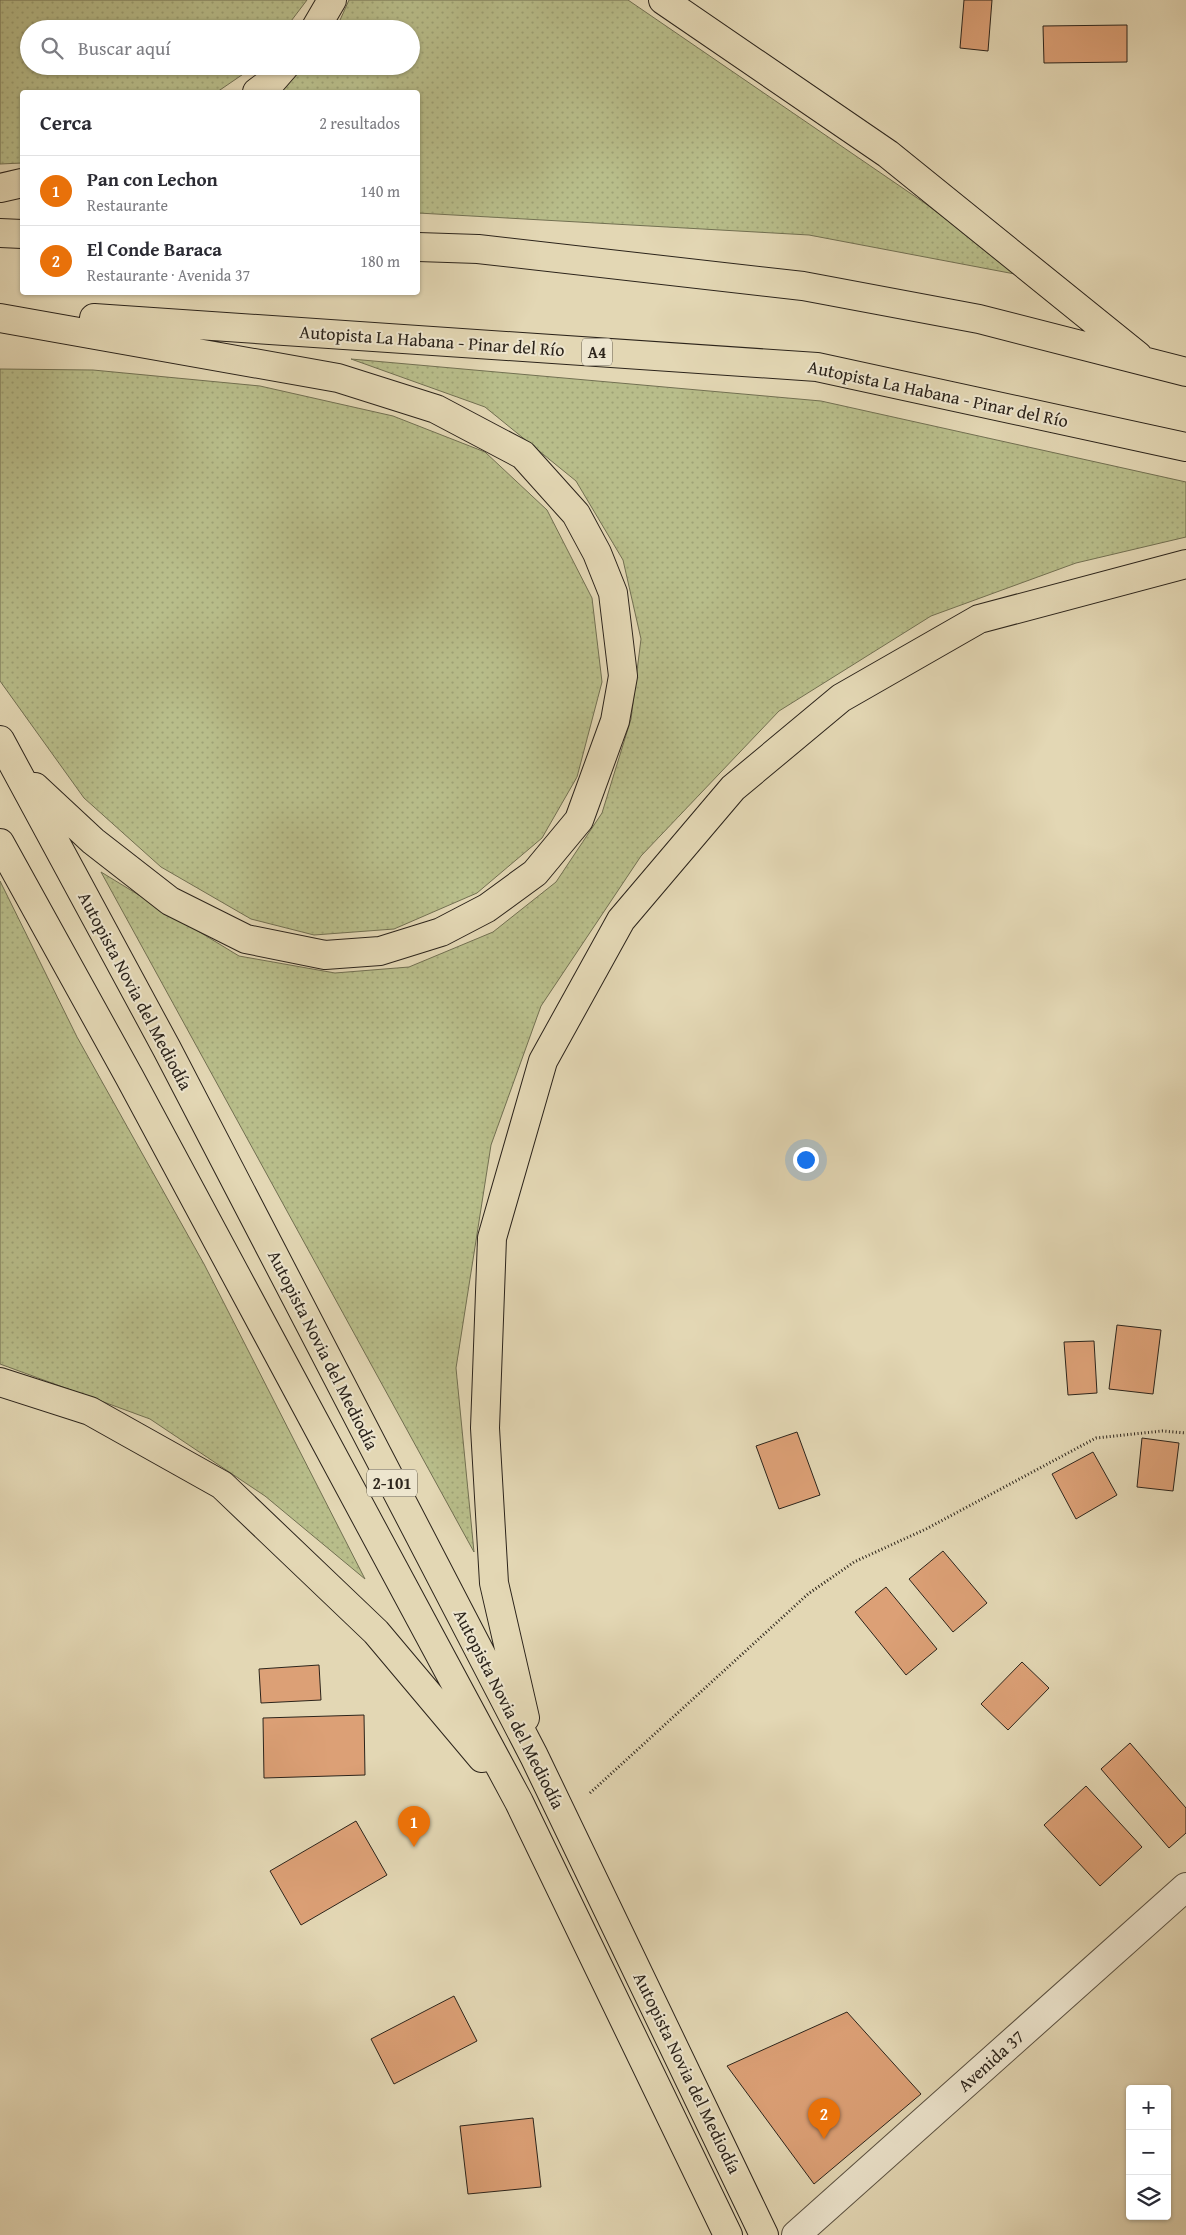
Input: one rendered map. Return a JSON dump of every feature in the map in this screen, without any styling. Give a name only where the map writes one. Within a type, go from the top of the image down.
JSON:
[{"type":"highway","points":[[320,20],[332,0]]},
{"type":"highway","points":[[663,0],[888,154],[1145,361]]},
{"type":"highway","points":[[260,90],[277,75]]},
{"type":"highway","points":[[0,188],[20,183]]},
{"type":"highway","points":[[0,233],[20,234]]},
{"type":"highway","points":[[420,247],[478,249],[803,286],[979,320],[1186,372]]},
{"type":"highway","name":"Autopista La Habana - Pinar del Río","points":[[0,312],[817,367],[1186,447]]},
{"type":"highway","points":[[0,318],[338,378],[436,408],[523,455],[576,514],[597,553],[613,593],[624,676],[615,721],[579,820],[535,873],[486,908],[440,932],[380,951],[325,955],[285,948],[246,939],[237,935],[170,901],[93,841],[18,771]]},
{"type":"highway","points":[[534,1756],[494,1583],[485,1428],[492,1238],[543,1061],[621,920],[733,788],[841,698],[979,619],[1186,564]]},
{"type":"highway","name":"Autopista Novia del Mediodía","points":[[0,740],[167,1049],[534,1756],[764,2235]]},
{"type":"highway","name":"Autopista Novia del Mediodía","points":[[0,843],[134,1086],[520,1802],[728,2235]]},
{"type":"highway","points":[[0,1382],[90,1411],[222,1485],[376,1632],[520,1802]]},
{"type":"street","name":"Avenida 37","points":[[796,2235],[1186,1887]]},
{"type":"path","points":[[563,1817],[808,1594],[854,1562],[926,1528],[1096,1438],[1162,1431],[1186,1433]]},
{"type":"green space","points":[[0,0],[307,0],[292,20],[20,20],[20,75],[242,75],[220,90],[20,90],[20,163],[0,164]]},
{"type":"green space","points":[[349,0],[628,0],[926,204],[1020,275],[809,235],[420,213],[420,90],[281,90],[295,75],[420,75],[420,20],[340,20]]},
{"type":"green space","points":[[351,359],[821,401],[1186,482],[1186,537],[1076,563],[931,616],[779,711],[641,856],[541,1006],[491,1145],[456,1368],[474,1552],[101,872],[239,956],[335,973],[409,967],[493,932],[556,882],[602,813],[631,719],[641,639],[623,560],[576,481],[485,407]]},
{"type":"green space","points":[[0,369],[93,370],[260,386],[393,416],[485,452],[547,510],[592,598],[602,682],[577,777],[542,838],[477,893],[394,929],[314,935],[251,919],[161,867],[84,798],[0,681]]},
{"type":"green space","points":[[0,881],[77,1037],[204,1264],[365,1579],[265,1496],[150,1419],[0,1364]]},
{"type":"building","points":[[964,0],[992,0],[988,51],[960,48]]},
{"type":"building","points":[[1127,25],[1127,62],[1044,63],[1043,26]]},
{"type":"building","points":[[1117,1325],[1161,1330],[1153,1394],[1109,1389]]},
{"type":"building","points":[[1094,1341],[1097,1393],[1068,1395],[1064,1342]]},
{"type":"building","points":[[797,1432],[820,1495],[779,1509],[756,1446]]},
{"type":"building","points":[[1142,1438],[1179,1443],[1173,1491],[1137,1487]]},
{"type":"building","points":[[1093,1452],[1117,1495],[1076,1519],[1052,1474]]},
{"type":"building","points":[[943,1551],[987,1603],[953,1632],[909,1579]]},
{"type":"building","points":[[886,1587],[937,1649],[906,1675],[855,1612]]},
{"type":"building","points":[[1022,1662],[1049,1688],[1008,1730],[981,1704]]},
{"type":"building","points":[[319,1665],[321,1700],[261,1703],[259,1669]]},
{"type":"building","points":[[364,1715],[365,1775],[264,1778],[263,1718]]},
{"type":"building","points":[[1130,1743],[1186,1808],[1186,1833],[1169,1848],[1101,1769]]},
{"type":"building","points":[[1086,1786],[1142,1847],[1100,1886],[1044,1825]]},
{"type":"building","points":[[356,1821],[387,1875],[301,1925],[270,1871]]},
{"type":"building","points":[[454,1996],[477,2041],[394,2084],[371,2039]]},
{"type":"building","points":[[847,2012],[921,2094],[814,2184],[727,2066]]},
{"type":"building","points":[[533,2118],[541,2187],[468,2194],[460,2126]]},
{"type":"place","name":"Pan con Lechon","points":[[414,1847]]},
{"type":"place","name":"El Conde Baraca","points":[[824,2139]]}]
